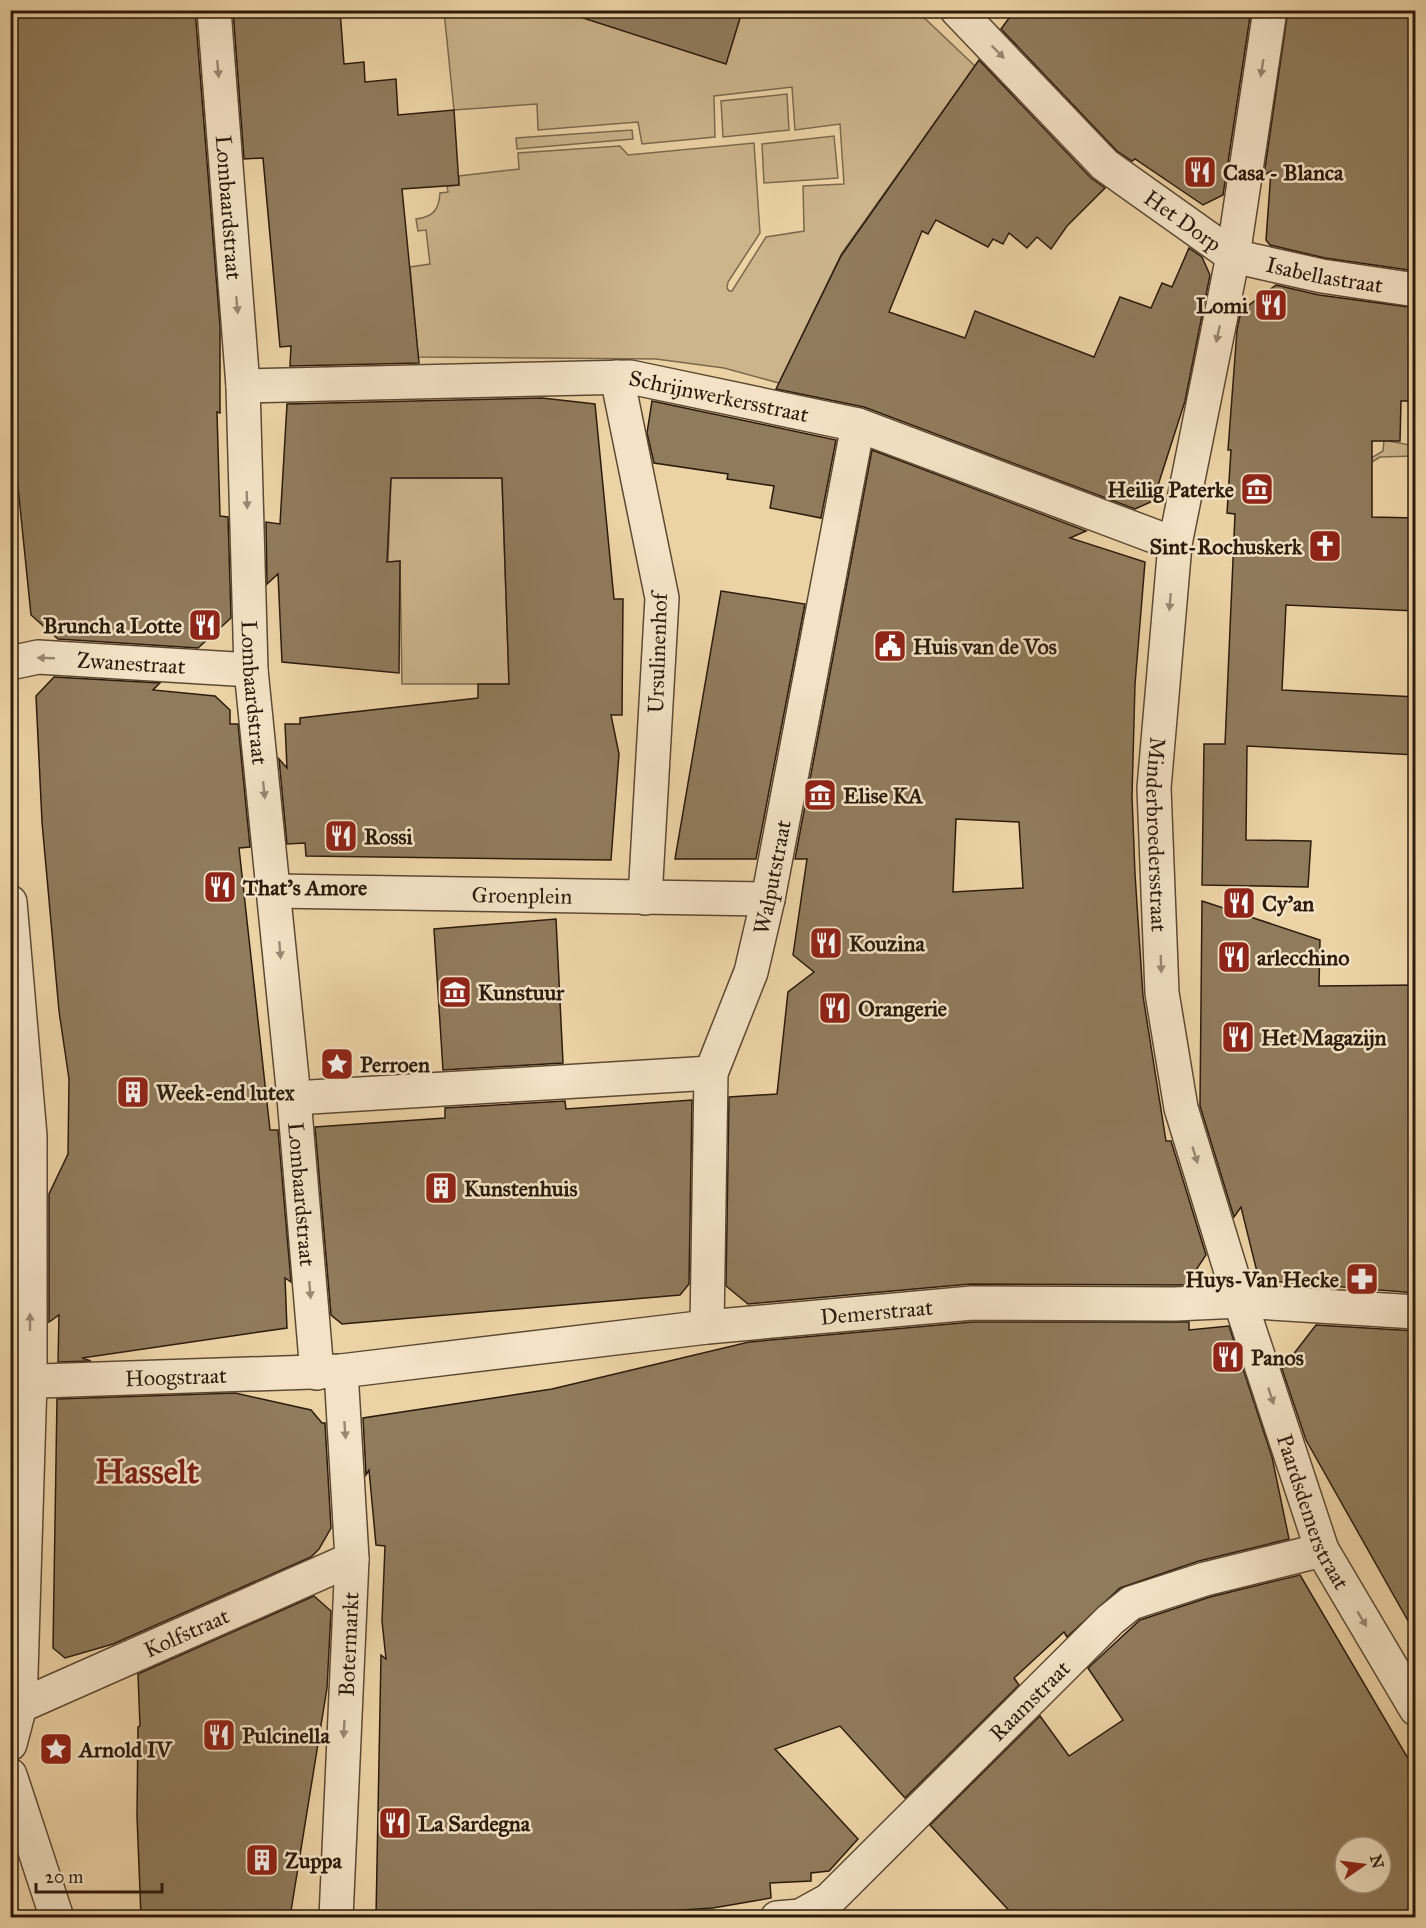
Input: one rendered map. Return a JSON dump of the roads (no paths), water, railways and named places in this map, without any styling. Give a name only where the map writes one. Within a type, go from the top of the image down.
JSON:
[{"type":"street","name":"Lombaardstraat","points":[[214,10],[243,386],[251,670],[294,1098],[329,1372]]},
{"type":"street","name":"Het Dorp","points":[[957,10],[1105,165],[1233,256],[1270,10]]},
{"type":"street","name":"Isabellastraat","points":[[1233,256],[1322,276],[1416,290]]},
{"type":"street","name":"Minderbroedersstraat","points":[[1233,256],[1174,544],[1154,788],[1162,993],[1181,1108],[1240,1301]]},
{"type":"street","name":"Ursulinenhof","points":[[617,377],[662,598],[645,898]]},
{"type":"street","name":"Schrijnwerkersstraat","points":[[243,386],[630,377],[858,425],[1174,544]]},
{"type":"street","name":"Walputstraat","points":[[707,1327],[711,1073],[751,972],[768,899],[858,425]]},
{"type":"street","name":"Zwanestraat","points":[[10,663],[38,657],[251,670]]},
{"type":"street","name":"Groenplein","points":[[274,891],[768,899]]},
{"type":"street","points":[[10,902],[30,1136],[20,1381],[20,1706],[10,1743]]},
{"type":"street","points":[[294,1098],[711,1073]]},
{"type":"street","name":"Demerstraat","points":[[329,1372],[707,1327],[972,1303],[1175,1304],[1240,1301],[1416,1312]]},
{"type":"street","name":"Paardsdemerstraat","points":[[1240,1301],[1322,1550],[1416,1709]]},
{"type":"street","name":"Hoogstraat","points":[[20,1381],[329,1372]]},
{"type":"street","name":"Botermarkt","points":[[329,1372],[352,1559],[336,1917]]},
{"type":"street","name":"Raamstraat","points":[[777,1917],[800,1916],[829,1900],[1110,1620],[1131,1603],[1205,1579],[1322,1550]]},
{"type":"street","name":"Kolfstraat","points":[[20,1706],[352,1559]]},
{"type":"street","points":[[10,1775],[57,1917]]},
{"type":"place","name":"Casa - Blanca","points":[[1200,172]]},
{"type":"place","name":"Lomi","points":[[1271,305]]},
{"type":"place","name":"Heilig Paterke","points":[[1257,489]]},
{"type":"place","name":"Sint-Rochuskerk","points":[[1325,546]]},
{"type":"place","name":"Brunch a Lotte","points":[[205,625]]},
{"type":"place","name":"Huis van de Vos","points":[[890,646]]},
{"type":"place","name":"Elise KA","points":[[820,795]]},
{"type":"place","name":"Rossi","points":[[341,836]]},
{"type":"place","name":"That's Amore","points":[[220,887]]},
{"type":"place","name":"Cy'an","points":[[1239,903]]},
{"type":"place","name":"Kouzina","points":[[826,943]]},
{"type":"place","name":"arlecchino","points":[[1234,957]]},
{"type":"place","name":"Kunstuur","points":[[455,992]]},
{"type":"place","name":"Orangerie","points":[[835,1008]]},
{"type":"place","name":"Het Magazijn","points":[[1238,1037]]},
{"type":"place","name":"Perroen","points":[[337,1064]]},
{"type":"place","name":"Week-end lutex","points":[[133,1092]]},
{"type":"place","name":"Kunstenhuis","points":[[441,1188]]},
{"type":"place","name":"Huys-Van Hecke","points":[[1362,1279]]},
{"type":"place","name":"Panos","points":[[1228,1357]]},
{"type":"place","name":"Pulcinella","points":[[219,1735]]},
{"type":"place","name":"Arnold IV","points":[[56,1749]]},
{"type":"place","name":"La Sardegna","points":[[395,1823]]},
{"type":"place","name":"Zuppa","points":[[262,1860]]},
{"type":"district","name":"Hasselt","points":[[147,1471]]}]
